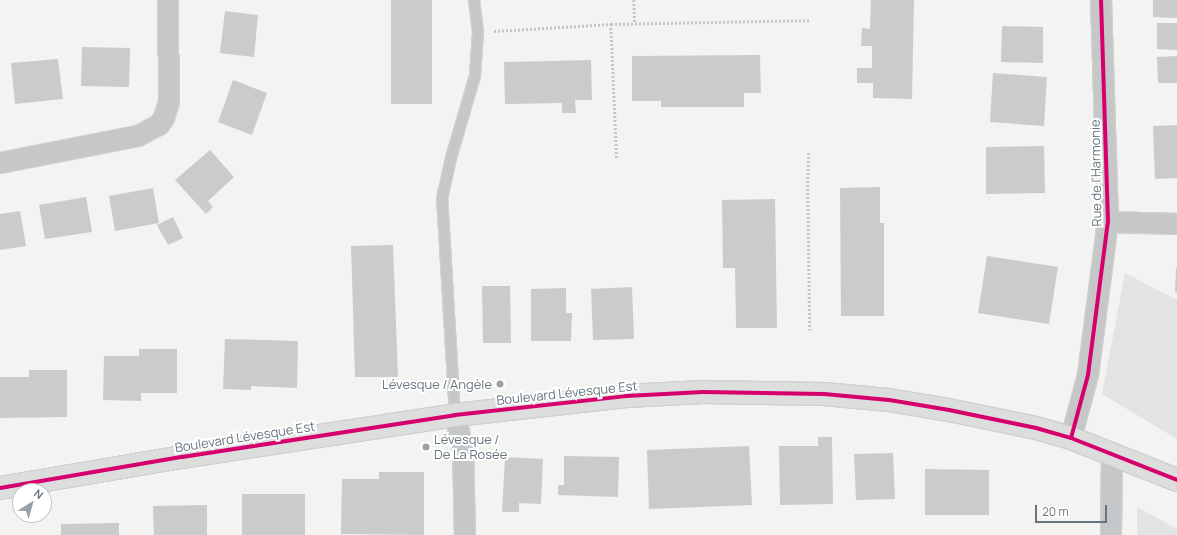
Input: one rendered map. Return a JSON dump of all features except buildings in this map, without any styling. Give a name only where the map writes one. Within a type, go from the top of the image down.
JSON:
[{"type":"street","points":[[0,163],[138,136],[159,125],[164,118],[169,102],[168,0]]},
{"type":"street","name":"Rue de l'Harmonie","points":[[1071,438],[1088,375],[1094,319],[1108,222],[1101,0]]},
{"type":"street","points":[[1108,222],[1177,224]]},
{"type":"street","name":"Boulevard Lévesque Est","points":[[0,488],[182,457],[455,415],[626,396],[703,392],[824,394],[889,400],[950,410],[1036,428],[1071,438],[1177,480]]},
{"type":"street","points":[[455,415],[463,449],[465,535]]},
{"type":"street","points":[[1111,535],[1112,453]]},
{"type":"lane","points":[[455,415],[442,199],[475,76],[478,32],[474,0]]},
{"type":"path","points":[[634,0],[635,24]]},
{"type":"path","points":[[478,32],[611,24],[811,20]]},
{"type":"path","points":[[611,24],[617,159]]},
{"type":"path","points":[[809,153],[810,330]]},
{"type":"shaded area","points":[[1125,273],[1177,300],[1177,439],[1102,394]]},
{"type":"shaded area","points":[[1137,507],[1177,529],[1177,535],[1137,535]]},
{"type":"cycle path","points":[[1071,438],[1088,375],[1108,222],[1101,0]]},
{"type":"cycle path","points":[[0,488],[182,457],[455,415],[626,396],[703,392],[824,394],[889,400],[949,410],[1036,428],[1071,438],[1177,480]]},
{"type":"place","name":"Lévesque / Angèle","points":[[500,384]]},
{"type":"place","name":"Lévesque / De La Rosée","points":[[426,447]]}]
